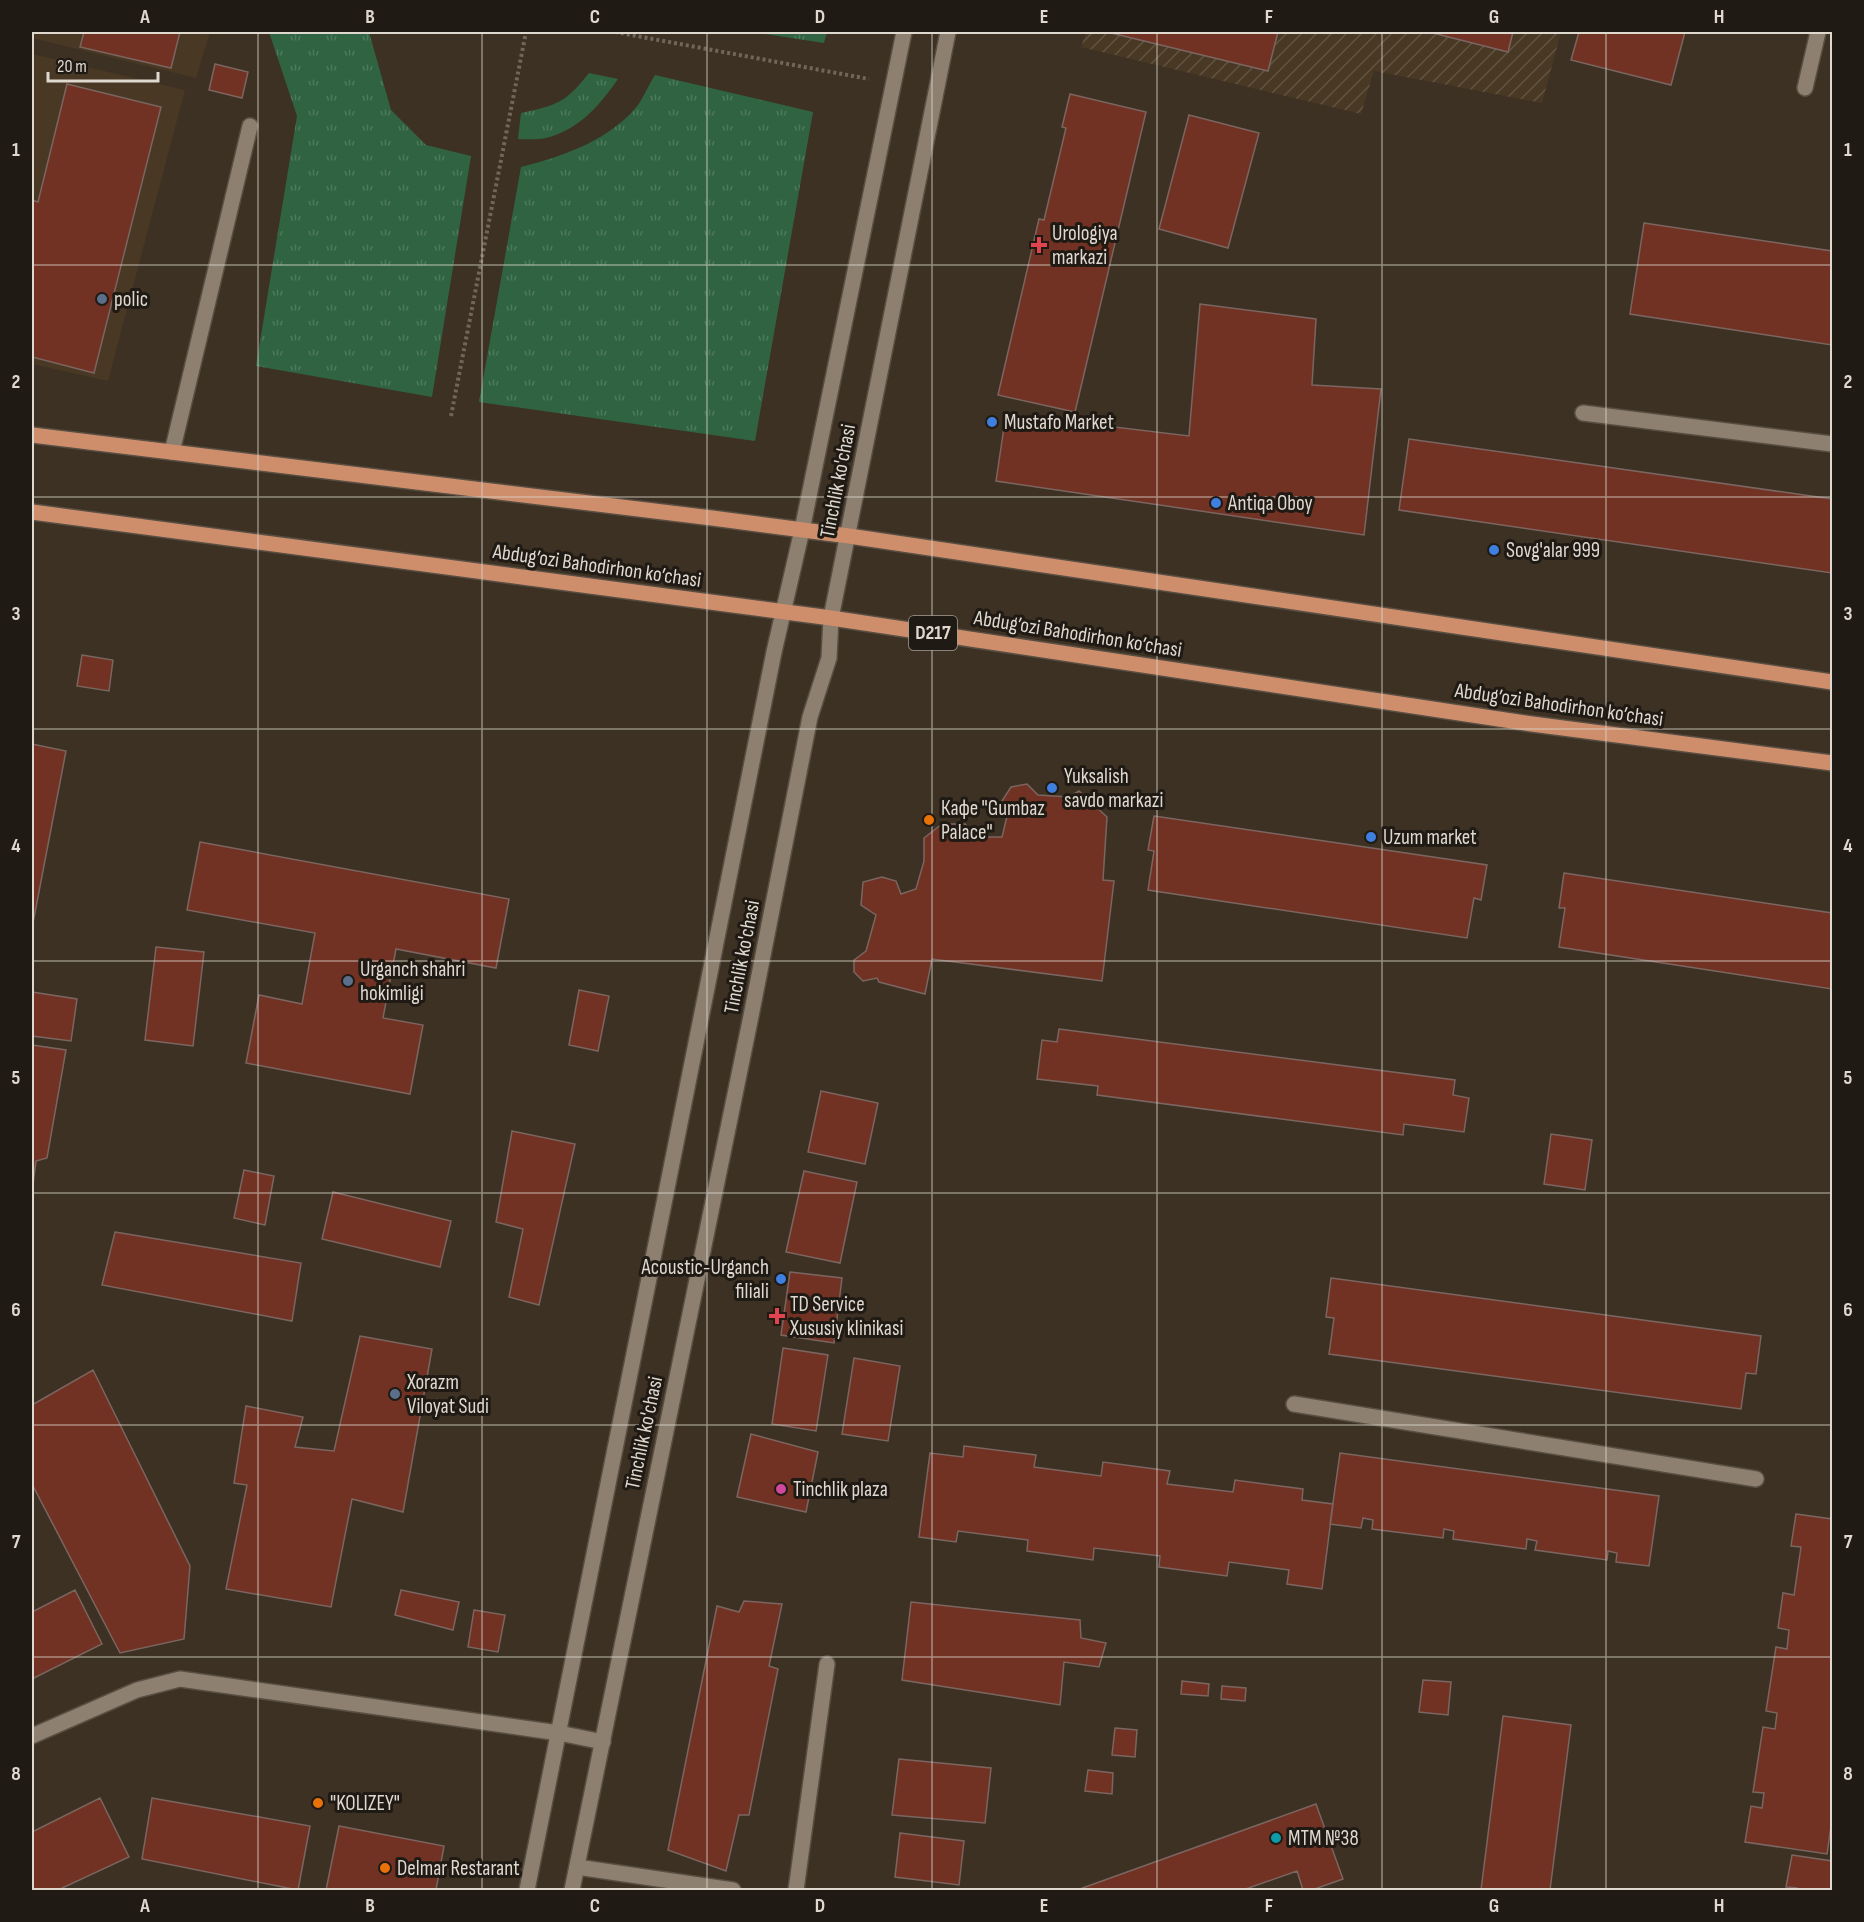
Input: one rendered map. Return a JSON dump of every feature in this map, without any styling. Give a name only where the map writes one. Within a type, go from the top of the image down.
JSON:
[{"type":"main road","name":"Tinchlik ko'chasi","points":[[527,1890],[772,663],[802,530],[904,32]]},
{"type":"main road","name":"Tinchlik ko'chasi","points":[[572,1890],[810,717],[829,658],[831,618],[948,32]]},
{"type":"main road","points":[[1805,88],[1818,32]]},
{"type":"main road","points":[[171,452],[250,126]]},
{"type":"main road","points":[[1582,413],[1833,444]]},
{"type":"main road","points":[[32,435],[849,536],[1833,682]]},
{"type":"main road","name":"Abdug’ozi Bahodirhon ko’chasi","points":[[32,512],[831,618],[1532,724],[1833,763]]},
{"type":"main road","points":[[1294,1404],[1756,1479]]},
{"type":"main road","points":[[796,1890],[827,1664]]},
{"type":"main road","points":[[32,1736],[137,1689],[180,1679],[560,1733],[603,1742]]},
{"type":"main road","points":[[578,1867],[733,1890]]},
{"type":"path","points":[[452,416],[526,32]]},
{"type":"path","points":[[615,32],[893,83]]},
{"type":"shaded area","points":[[32,32],[210,32],[196,78],[32,38]]},
{"type":"shaded area","points":[[1086,32],[1561,32],[1542,103],[1374,71],[1361,114],[1081,47]]},
{"type":"shaded area","points":[[32,54],[185,90],[108,381],[32,364]]},
{"type":"green space","points":[[269,32],[369,32],[391,110],[426,145],[471,156],[432,397],[256,366],[297,116]]},
{"type":"green space","points":[[752,32],[827,32],[824,43]]},
{"type":"green space","points":[[589,73],[618,79],[588,115],[558,134],[543,139],[518,139],[521,113],[544,108],[567,97]]},
{"type":"green space","points":[[655,75],[813,112],[755,441],[479,402],[521,167],[581,147],[609,131],[622,122],[636,107]]},
{"type":"building","points":[[84,32],[180,32],[171,68],[80,47]]},
{"type":"building","points":[[1107,32],[1278,32],[1268,71]]},
{"type":"building","points":[[1429,32],[1513,32],[1508,52]]},
{"type":"building","points":[[1579,32],[1685,32],[1671,85],[1571,60]]},
{"type":"building","points":[[215,64],[248,72],[242,98],[209,90]]},
{"type":"building","points":[[67,84],[161,107],[94,373],[32,357],[32,200],[38,202]]},
{"type":"building","points":[[1070,94],[1146,112],[1075,412],[998,395],[1039,219],[1044,220],[1066,128],[1062,127]]},
{"type":"building","points":[[1189,115],[1259,133],[1228,248],[1159,229]]},
{"type":"building","points":[[1644,223],[1832,251],[1832,345],[1630,314]]},
{"type":"building","points":[[1200,304],[1316,319],[1312,385],[1381,389],[1364,535],[996,481],[1006,414],[1189,436]]},
{"type":"building","points":[[1409,439],[1832,499],[1832,573],[1399,510]]},
{"type":"building","points":[[82,655],[113,660],[109,691],[77,686]]},
{"type":"building","points":[[32,744],[66,751],[33,923],[32,923]]},
{"type":"building","points":[[1027,784],[1038,795],[1069,797],[1079,791],[1107,817],[1103,880],[1114,881],[1102,981],[932,959],[925,994],[879,982],[877,978],[863,981],[854,972],[854,960],[866,951],[876,915],[861,905],[863,882],[882,877],[896,881],[901,894],[916,889],[924,861],[924,838],[942,824],[965,824],[978,837],[1002,837],[1008,812],[1002,801],[1011,787]]},
{"type":"building","points":[[1154,816],[1487,865],[1481,900],[1474,898],[1467,938],[1148,890],[1154,851],[1148,850]]},
{"type":"building","name":"Urganch shahri hokimligi","points":[[200,842],[509,899],[496,968],[396,949],[383,1018],[423,1025],[410,1094],[246,1063],[259,995],[302,1004],[315,933],[187,910]]},
{"type":"building","points":[[1564,873],[1832,913],[1832,989],[1559,947],[1565,908],[1559,908]]},
{"type":"building","points":[[156,947],[204,952],[193,1046],[145,1040]]},
{"type":"building","points":[[579,990],[609,996],[598,1051],[569,1045]]},
{"type":"building","points":[[32,992],[77,999],[71,1041],[32,1036]]},
{"type":"building","points":[[1059,1029],[1455,1080],[1453,1095],[1469,1098],[1464,1132],[1404,1124],[1403,1135],[1097,1095],[1098,1086],[1037,1079],[1042,1040],[1057,1042]]},
{"type":"building","points":[[32,1045],[66,1050],[47,1158],[36,1161],[32,1192]]},
{"type":"building","points":[[821,1091],[878,1103],[865,1164],[808,1152]]},
{"type":"building","points":[[512,1131],[575,1144],[539,1305],[509,1297],[523,1229],[496,1222]]},
{"type":"building","points":[[1551,1134],[1592,1140],[1585,1190],[1544,1184]]},
{"type":"building","points":[[244,1170],[274,1176],[265,1225],[234,1218]]},
{"type":"building","points":[[804,1171],[857,1182],[840,1263],[786,1252]]},
{"type":"building","points":[[333,1192],[451,1221],[440,1267],[322,1239]]},
{"type":"building","points":[[115,1232],[301,1263],[292,1321],[102,1285]]},
{"type":"building","points":[[790,1272],[842,1278],[834,1343],[781,1335]]},
{"type":"building","points":[[1331,1278],[1761,1336],[1756,1374],[1746,1373],[1741,1409],[1329,1354],[1334,1318],[1326,1317]]},
{"type":"building","points":[[360,1336],[432,1349],[403,1512],[352,1499],[331,1607],[226,1589],[247,1485],[234,1483],[246,1406],[303,1417],[295,1447],[334,1451]]},
{"type":"building","points":[[783,1348],[828,1355],[816,1431],[772,1424]]},
{"type":"building","points":[[854,1358],[900,1366],[888,1441],[842,1434]]},
{"type":"building","points":[[93,1370],[190,1566],[184,1639],[120,1653],[32,1484],[32,1405]]},
{"type":"building","points":[[751,1434],[818,1452],[806,1512],[737,1497]]},
{"type":"building","points":[[964,1446],[1036,1455],[1034,1467],[1101,1476],[1103,1462],[1170,1471],[1167,1484],[1233,1492],[1235,1480],[1303,1489],[1302,1500],[1333,1504],[1322,1589],[1287,1584],[1289,1570],[1229,1562],[1227,1576],[1159,1567],[1160,1556],[1094,1548],[1093,1560],[1027,1551],[1028,1540],[958,1531],[956,1542],[919,1537],[930,1453],[963,1457]]},
{"type":"building","points":[[1340,1453],[1659,1496],[1649,1566],[1616,1562],[1617,1553],[1608,1551],[1607,1560],[1535,1550],[1537,1541],[1527,1539],[1526,1549],[1453,1539],[1454,1531],[1444,1529],[1443,1538],[1372,1529],[1373,1520],[1363,1518],[1361,1528],[1330,1524]]},
{"type":"building","points":[[1796,1514],[1832,1519],[1832,1819],[1827,1854],[1745,1842],[1751,1806],[1762,1808],[1764,1793],[1753,1792],[1763,1727],[1775,1729],[1777,1713],[1766,1711],[1776,1647],[1787,1649],[1789,1630],[1778,1628],[1783,1593],[1794,1595],[1801,1547],[1791,1546]]},
{"type":"building","points":[[75,1590],[102,1644],[32,1679],[32,1612]]},
{"type":"building","points":[[401,1590],[459,1602],[453,1630],[395,1615]]},
{"type":"building","points":[[744,1601],[782,1604],[769,1666],[778,1669],[749,1815],[739,1815],[726,1871],[668,1850],[717,1606],[739,1612]]},
{"type":"building","points":[[911,1602],[1080,1620],[1081,1638],[1106,1643],[1099,1667],[1064,1662],[1060,1705],[902,1680]]},
{"type":"building","points":[[474,1610],[505,1615],[498,1652],[468,1647]]},
{"type":"building","points":[[1423,1680],[1451,1682],[1448,1715],[1419,1712]]},
{"type":"building","points":[[1182,1681],[1209,1684],[1208,1696],[1181,1694]]},
{"type":"building","points":[[1222,1686],[1246,1688],[1245,1701],[1221,1699]]},
{"type":"building","points":[[1503,1716],[1571,1725],[1550,1890],[1481,1890]]},
{"type":"building","points":[[1115,1728],[1137,1730],[1135,1757],[1112,1755]]},
{"type":"building","points":[[899,1759],[991,1768],[985,1823],[892,1815]]},
{"type":"building","points":[[1088,1770],[1113,1773],[1112,1794],[1085,1791]]},
{"type":"building","points":[[100,1798],[129,1857],[58,1890],[32,1890],[32,1832]]},
{"type":"building","points":[[152,1798],[310,1826],[298,1890],[142,1859]]},
{"type":"building","name":"МТМ №38","points":[[1316,1804],[1343,1879],[1312,1890],[1303,1890],[1297,1871],[1243,1890],[1077,1890]]},
{"type":"building","name":"Delmar Restarant","points":[[339,1826],[444,1846],[436,1890],[326,1890]]},
{"type":"building","points":[[900,1833],[964,1841],[959,1885],[895,1877]]},
{"type":"building","points":[[1792,1855],[1832,1861],[1832,1890],[1797,1890],[1797,1888],[1786,1887]]},
{"type":"place","name":"Urologiya markazi","points":[[1039,245]]},
{"type":"place","name":"polic","points":[[102,299]]},
{"type":"place","name":"Mustafo Market","points":[[992,422]]},
{"type":"place","name":"Antiqa Oboy","points":[[1216,503]]},
{"type":"place","name":"Sovg'alar 999","points":[[1494,550]]},
{"type":"place","name":"Yuksalish savdo markazi","points":[[1052,788]]},
{"type":"place","name":"Кафе \"Gumbaz Palace\"","points":[[929,820]]},
{"type":"place","name":"Uzum market","points":[[1371,837]]},
{"type":"place","name":"Urganch shahri hokimligi","points":[[348,981]]},
{"type":"place","name":"Acoustic-Urganch filiali","points":[[781,1279]]},
{"type":"place","name":"TD Service Xususiy klinikasi","points":[[777,1316]]},
{"type":"place","name":"Xorazm Viloyat Sudi","points":[[395,1394]]},
{"type":"place","name":"Tinchlik plaza","points":[[781,1489]]},
{"type":"place","name":"\"KOLIZEY\"","points":[[318,1803]]},
{"type":"place","name":"МТМ №38","points":[[1276,1838]]},
{"type":"place","name":"Delmar Restarant","points":[[385,1868]]}]
